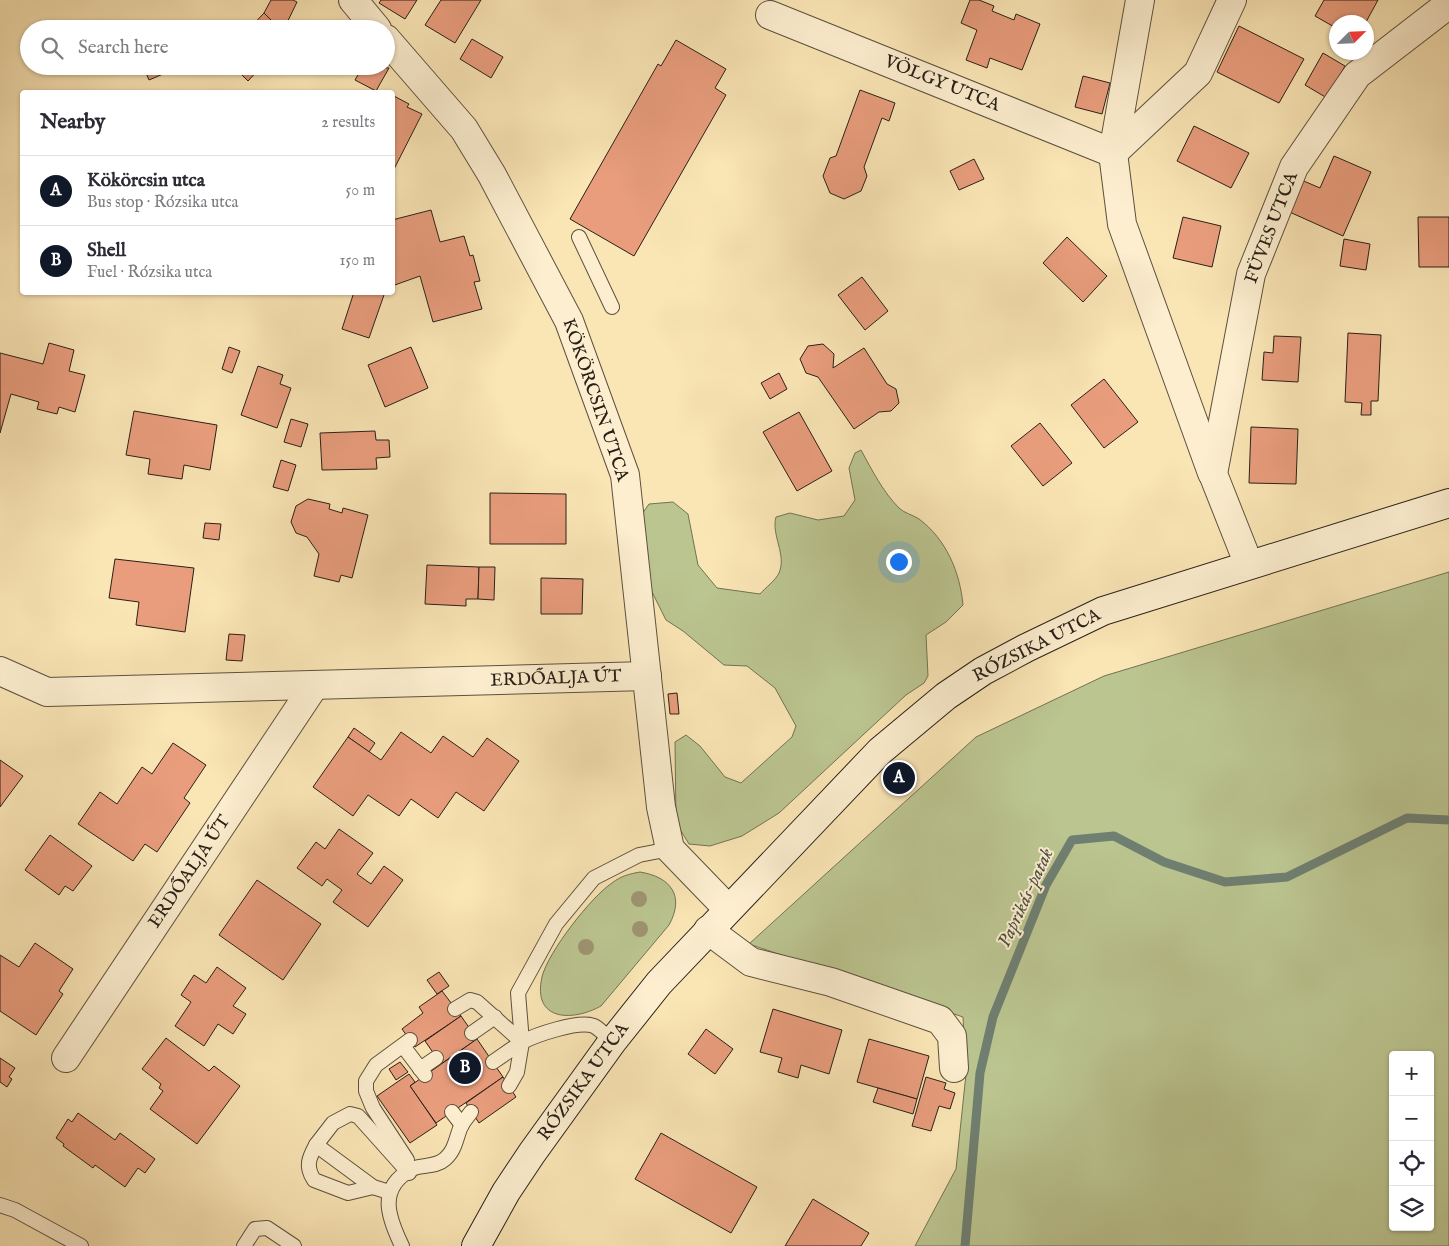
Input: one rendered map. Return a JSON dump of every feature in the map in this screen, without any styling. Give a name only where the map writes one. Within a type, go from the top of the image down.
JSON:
[{"type":"street","points":[[353,0],[370,20]]},
{"type":"street","points":[[1140,0],[1113,153],[1122,224],[1213,474],[1249,565]]},
{"type":"street","points":[[1113,153],[1198,73],[1232,0]]},
{"type":"street","name":"FÜVES UTCA","points":[[1213,474],[1251,274],[1294,168],[1357,75],[1449,4]]},
{"type":"street","name":"VÖLGY UTCA","points":[[770,15],[1113,153]]},
{"type":"street","name":"KÖKÖRCSIN UTCA","points":[[395,50],[464,130],[492,175],[569,321],[625,476],[661,807],[670,849]]},
{"type":"street","name":"RÓZSIKA UTCA","points":[[476,1246],[506,1192],[612,1042],[659,983],[880,751],[946,696],[983,671],[1042,639],[1103,611],[1449,503]]},
{"type":"street","name":"ERDŐALJA ÚT","points":[[0,671],[47,692],[647,676]]},
{"type":"street","name":"ERDŐALJA ÚT","points":[[66,1058],[314,686]]},
{"type":"street","points":[[670,849],[728,909]]},
{"type":"street","points":[[708,930],[751,962],[830,982],[940,1020],[952,1036],[954,1068]]},
{"type":"lane","points":[[579,237],[612,307]]},
{"type":"lane","points":[[509,1086],[517,1072],[522,1042],[518,993],[556,924],[594,878],[639,855],[670,849]]},
{"type":"lane","points":[[455,1009],[470,1000],[477,1002],[522,1042]]},
{"type":"lane","points":[[472,1033],[495,1017]]},
{"type":"lane","points":[[493,1062],[522,1042],[545,1033],[580,1025],[594,1026],[612,1042]]},
{"type":"lane","points":[[411,1171],[373,1108],[366,1091],[366,1081],[376,1065],[407,1043],[423,1072],[436,1058]]},
{"type":"lane","points":[[452,1112],[462,1125]]},
{"type":"lane","points":[[402,1246],[389,1211],[389,1192],[393,1185],[411,1171],[435,1166],[446,1159],[454,1146],[462,1125],[471,1112]]},
{"type":"lane","points":[[374,1186],[348,1193],[314,1180],[307,1166],[308,1159],[316,1145],[332,1123],[350,1114],[364,1122],[411,1171]]},
{"type":"lane","points":[[316,1145],[374,1186],[389,1192]]},
{"type":"lane","points":[[0,1205],[15,1210],[82,1246]]},
{"type":"lane","points":[[244,1246],[255,1229],[267,1228],[294,1246]]},
{"type":"green space","points":[[861,450],[878,481],[893,502],[901,510],[919,519],[929,527],[944,546],[959,580],[963,605],[946,622],[926,635],[928,676],[924,683],[906,695],[779,813],[742,836],[710,846],[689,844],[676,823],[675,742],[686,735],[700,746],[725,777],[741,783],[792,737],[796,726],[775,688],[747,666],[724,665],[683,631],[666,620],[650,588],[642,514],[649,504],[673,502],[688,514],[698,565],[717,588],[760,594],[778,576],[781,566],[775,531],[776,517],[790,513],[818,520],[844,516],[855,500],[849,468],[855,453]]},
{"type":"green space","points":[[1449,572],[1449,1246],[915,1246],[956,1169],[966,1074],[963,1017],[749,944],[976,737],[1104,676]]},
{"type":"green space","points":[[640,872],[660,878],[672,889],[676,905],[669,925],[601,1006],[590,1011],[567,1015],[557,1014],[549,1010],[543,1002],[540,992],[542,977],[561,940],[582,912],[603,890],[622,877]]},
{"type":"building","points":[[271,0],[293,0],[297,2],[288,20],[271,20],[264,13]]},
{"type":"building","points":[[381,0],[417,0],[405,19],[379,3]]},
{"type":"building","points":[[441,0],[481,0],[455,43],[425,25]]},
{"type":"building","points":[[970,0],[979,0],[994,6],[992,11],[1014,20],[1016,14],[1040,24],[1022,70],[990,58],[987,68],[966,60],[977,30],[961,23]]},
{"type":"building","points":[[1324,0],[1378,0],[1370,15],[1329,15],[1329,24],[1315,16]]},
{"type":"building","points":[[264,13],[271,20],[257,20]]},
{"type":"building","points":[[1239,26],[1304,59],[1279,103],[1217,72]]},
{"type":"building","points":[[472,39],[503,57],[491,78],[460,59]]},
{"type":"building","points":[[676,40],[726,69],[715,88],[726,95],[634,256],[570,219],[658,64],[661,66]]},
{"type":"building","points":[[1323,53],[1329,57],[1329,60],[1335,60],[1345,66],[1327,98],[1305,85]]},
{"type":"building","points":[[147,75],[161,75],[149,80]]},
{"type":"building","points":[[242,75],[254,75],[248,81]]},
{"type":"building","points":[[358,75],[385,75],[377,90],[355,80]]},
{"type":"building","points":[[1083,76],[1110,83],[1102,114],[1075,107]]},
{"type":"building","points":[[860,90],[895,103],[889,121],[882,118],[864,167],[867,176],[861,191],[844,199],[830,193],[823,176],[830,158],[836,156]]},
{"type":"building","points":[[395,97],[409,104],[407,107],[422,114],[395,167]]},
{"type":"building","points":[[1194,126],[1249,153],[1231,188],[1177,161]]},
{"type":"building","points":[[1334,156],[1371,172],[1343,236],[1285,210],[1299,179],[1320,188]]},
{"type":"building","points":[[974,159],[984,179],[959,190],[950,171]]},
{"type":"building","points":[[431,210],[440,242],[464,236],[470,256],[473,255],[480,281],[474,282],[482,309],[433,322],[420,276],[395,285],[395,219]]},
{"type":"building","points":[[1183,217],[1221,226],[1212,267],[1173,258]]},
{"type":"building","points":[[1418,217],[1449,217],[1449,267],[1419,267]]},
{"type":"building","points":[[1067,237],[1107,276],[1083,302],[1043,263]]},
{"type":"building","points":[[1344,239],[1370,244],[1366,270],[1340,266]]},
{"type":"building","points":[[862,277],[888,311],[865,330],[838,295]]},
{"type":"building","points":[[353,295],[384,295],[369,338],[342,329]]},
{"type":"building","points":[[1348,333],[1381,335],[1378,401],[1371,401],[1371,415],[1361,415],[1362,403],[1345,402]]},
{"type":"building","points":[[1274,336],[1301,337],[1298,382],[1262,380],[1264,352],[1273,353]]},
{"type":"building","points":[[49,343],[74,350],[69,371],[85,375],[75,412],[59,407],[57,414],[37,409],[39,402],[11,394],[0,433],[0,353],[43,364]]},
{"type":"building","points":[[823,344],[834,354],[833,368],[864,348],[887,384],[896,389],[899,403],[891,411],[879,412],[854,429],[818,377],[806,373],[800,359],[808,346]]},
{"type":"building","points":[[229,347],[240,351],[232,373],[222,369]]},
{"type":"building","points":[[411,347],[428,388],[385,407],[368,365]]},
{"type":"building","points":[[258,366],[283,375],[280,384],[291,388],[277,428],[241,415]]},
{"type":"building","points":[[779,373],[787,389],[770,399],[761,383]]},
{"type":"building","points":[[1104,379],[1138,422],[1104,448],[1071,405]]},
{"type":"building","points":[[134,411],[217,425],[210,470],[184,465],[182,479],[148,474],[150,459],[126,455]]},
{"type":"building","points":[[799,412],[832,471],[797,491],[763,432]]},
{"type":"building","points":[[291,419],[308,424],[301,447],[284,442]]},
{"type":"building","points":[[1040,423],[1072,463],[1043,486],[1011,446]]},
{"type":"building","points":[[1251,427],[1298,429],[1296,484],[1249,483]]},
{"type":"building","points":[[375,431],[376,440],[389,440],[390,457],[376,458],[377,469],[322,470],[320,433]]},
{"type":"building","points":[[281,460],[296,465],[288,491],[273,487]]},
{"type":"building","points":[[490,493],[566,494],[566,544],[490,544]]},
{"type":"building","points":[[308,499],[330,504],[329,509],[342,513],[343,508],[368,515],[352,578],[341,575],[339,582],[314,576],[319,554],[307,537],[296,533],[291,522],[296,506]]},
{"type":"building","points":[[205,523],[221,524],[219,540],[203,538]]},
{"type":"building","points":[[115,559],[194,568],[185,632],[136,625],[139,602],[109,598]]},
{"type":"building","points":[[427,565],[479,567],[478,599],[466,599],[466,606],[425,604]]},
{"type":"building","points":[[479,567],[495,567],[494,600],[478,599]]},
{"type":"building","points":[[541,578],[583,579],[582,614],[541,614]]},
{"type":"building","points":[[229,634],[245,635],[242,661],[226,660]]},
{"type":"building","points":[[677,693],[679,714],[670,714],[668,694]]},
{"type":"building","points":[[354,728],[375,743],[369,752],[348,737]]},
{"type":"building","points":[[401,732],[431,753],[443,736],[473,757],[487,738],[519,761],[484,811],[456,792],[438,818],[411,799],[399,816],[368,795],[353,816],[313,787],[348,737],[381,760]]},
{"type":"building","points":[[173,743],[206,765],[184,798],[190,803],[157,852],[145,844],[133,861],[78,824],[100,792],[117,804],[142,767],[152,774]]},
{"type":"building","points":[[0,760],[23,776],[0,807]]},
{"type":"building","points":[[339,829],[373,853],[357,874],[371,884],[384,866],[403,880],[368,927],[333,902],[342,890],[327,879],[322,886],[297,868],[316,842],[325,849]]},
{"type":"building","points":[[50,835],[92,866],[73,891],[65,886],[59,895],[25,870]]},
{"type":"building","points":[[257,880],[321,924],[283,980],[219,935]]},
{"type":"building","points":[[35,943],[73,969],[59,991],[63,994],[36,1035],[0,1011],[0,955],[19,967]]},
{"type":"building","points":[[217,967],[246,988],[233,1006],[246,1014],[233,1034],[218,1024],[204,1046],[175,1026],[191,1002],[181,995],[194,975],[206,983]]},
{"type":"building","points":[[439,972],[449,986],[437,994],[427,980]]},
{"type":"building","points":[[442,991],[461,1016],[415,1047],[402,1029],[423,1013],[419,1007]]},
{"type":"building","points":[[773,1009],[842,1030],[829,1074],[801,1065],[798,1078],[778,1072],[782,1058],[760,1052]]},
{"type":"building","points":[[461,1016],[477,1039],[441,1064],[425,1041]]},
{"type":"building","points":[[706,1029],[733,1049],[715,1074],[688,1054]]},
{"type":"building","points":[[166,1038],[209,1071],[214,1066],[240,1086],[197,1144],[150,1109],[163,1091],[159,1088],[161,1084],[142,1069]]},
{"type":"building","points":[[477,1039],[503,1077],[436,1123],[410,1086]]},
{"type":"building","points":[[869,1039],[929,1056],[917,1099],[857,1082]]},
{"type":"building","points":[[0,1058],[15,1068],[9,1077],[12,1079],[7,1087],[0,1082]]},
{"type":"building","points":[[400,1062],[408,1072],[396,1080],[389,1069]]},
{"type":"building","points":[[409,1074],[415,1082],[410,1086],[437,1125],[410,1143],[377,1096]]},
{"type":"building","points":[[503,1077],[516,1097],[479,1123],[466,1103]]},
{"type":"building","points":[[926,1077],[946,1083],[944,1089],[955,1093],[950,1109],[939,1106],[931,1131],[912,1126]]},
{"type":"building","points":[[878,1088],[917,1099],[913,1114],[873,1102]]},
{"type":"building","points":[[78,1113],[115,1140],[120,1133],[155,1159],[145,1173],[138,1168],[125,1187],[95,1165],[93,1168],[63,1146],[64,1144],[56,1138],[68,1119],[72,1122]]},
{"type":"building","points":[[661,1133],[757,1187],[731,1233],[635,1179]]},
{"type":"building","points":[[813,1199],[869,1233],[861,1246],[785,1246]]},
{"type":"waterway","name":"Paprikás-patak","points":[[965,1246],[980,1073],[993,1017],[1046,885],[1072,840],[1114,836],[1164,862],[1225,882],[1287,877],[1407,818],[1449,820]]},
{"type":"place","name":"Kökörcsin utca","points":[[899,778]]},
{"type":"place","name":"Shell","points":[[465,1068]]}]
